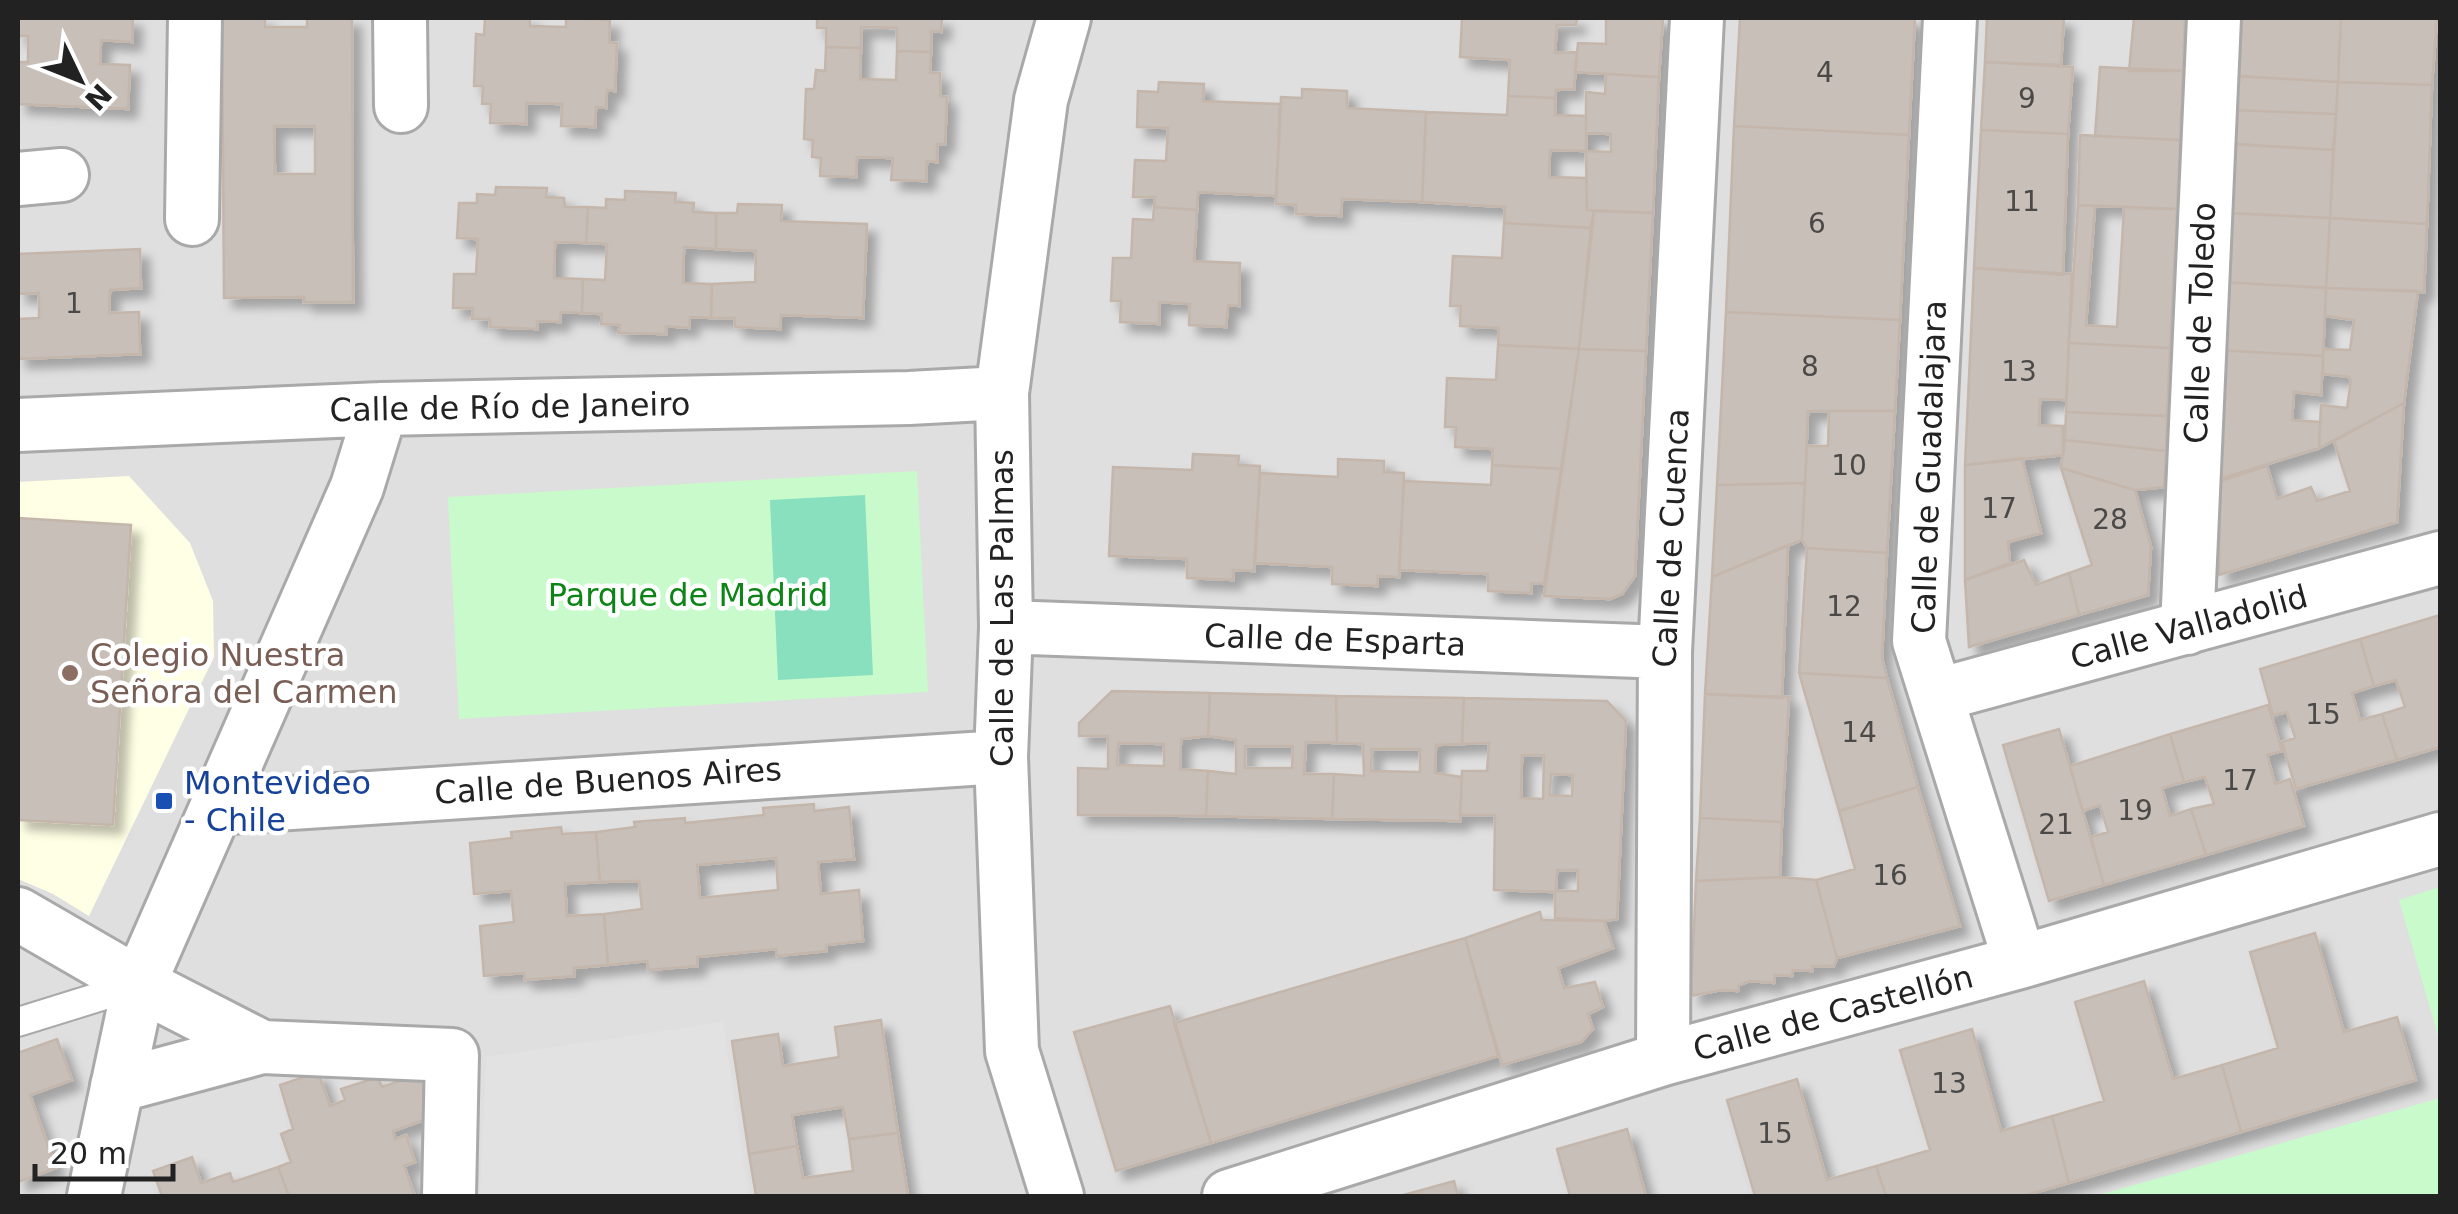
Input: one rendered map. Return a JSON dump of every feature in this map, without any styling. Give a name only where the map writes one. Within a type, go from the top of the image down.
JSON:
[{"type":"street","points":[[192,220],[195,18]]},
{"type":"street","points":[[400,18],[401,106]]},
{"type":"street","name":"Calle de Las Palmas","points":[[1057,1196],[1012,1051],[1001,758],[1006,627],[1002,394],[1041,100],[1064,18]]},
{"type":"street","name":"Calle de Cuenca","points":[[1663,1059],[1665,652],[1697,18]]},
{"type":"street","name":"Calle de Guadalajara","points":[[1950,18],[1919,641],[2020,962]]},
{"type":"street","name":"Calle de Toledo","points":[[2187,628],[2214,18]]},
{"type":"street","name":"Calle de Río de Janeiro","points":[[18,425],[382,408],[1002,394]]},
{"type":"street","points":[[94,1196],[139,984],[357,486],[382,408]]},
{"type":"street","name":"Calle Valladolid","points":[[1938,695],[2440,558]]},
{"type":"street","name":"Calle de Esparta","points":[[1006,627],[1665,652]]},
{"type":"street","name":"Calle de Buenos Aires","points":[[216,808],[1001,758]]},
{"type":"street","name":"Calle de Castellón","points":[[1229,1196],[1663,1059],[2020,962],[2440,838]]},
{"type":"street","points":[[18,914],[139,984],[262,1047]]},
{"type":"street","points":[[117,1086],[262,1047],[452,1055],[448,1196]]},
{"type":"lane","points":[[18,1022],[139,984]]},
{"type":"shaded area","points":[[18,18],[2440,18],[2440,1196],[18,1196]]},
{"type":"shaded area","points":[[129,476],[190,543],[213,601],[214,657],[89,916],[18,879],[18,482]]},
{"type":"shaded area","points":[[723,1022],[748,1196],[480,1196],[486,1057]]},
{"type":"green space","name":"Parque de Madrid","points":[[917,471],[928,692],[459,719],[448,497]]},
{"type":"green space","points":[[865,495],[873,675],[778,680],[770,500]]},
{"type":"green space","points":[[2440,887],[2440,1043],[2399,900]]},
{"type":"green space","points":[[2440,1098],[2440,1196],[2095,1196]]},
{"type":"building","points":[[18,18],[133,18],[132,42],[101,40],[100,64],[130,65],[128,109],[18,104],[18,62],[28,62],[28,36],[18,36]]},
{"type":"building","points":[[222,18],[265,18],[265,27],[307,27],[307,18],[352,18],[353,302],[304,302],[304,297],[224,298]],"holes":[[[274,126],[315,126],[315,174],[275,174]]]},
{"type":"building","points":[[485,18],[530,18],[530,26],[566,27],[566,18],[610,20],[609,43],[617,43],[615,91],[607,90],[606,108],[596,107],[595,127],[561,126],[562,104],[526,103],[526,124],[490,123],[491,104],[482,104],[483,86],[474,86],[476,34],[484,35]]},
{"type":"building","points":[[817,18],[942,18],[941,32],[931,31],[931,52],[897,51],[897,28],[861,27],[861,48],[826,47],[826,28],[817,28]]},
{"type":"building","points":[[1462,18],[1577,18],[1576,25],[1557,25],[1555,53],[1577,52],[1574,89],[1556,90],[1555,98],[1508,96],[1510,60],[1460,57]]},
{"type":"building","points":[[1606,18],[1663,18],[1659,77],[1575,72],[1578,43],[1606,44]]},
{"type":"building","points":[[1740,18],[1915,18],[1909,135],[1734,126]]},
{"type":"building","points":[[1987,18],[2064,18],[2061,65],[1985,62]]},
{"type":"building","points":[[2134,18],[2185,18],[2183,71],[2129,71]]},
{"type":"building","points":[[2242,18],[2341,18],[2338,82],[2239,76]]},
{"type":"building","points":[[2341,18],[2437,18],[2432,85],[2338,82]]},
{"type":"building","points":[[826,47],[861,48],[860,79],[896,80],[897,51],[931,52],[930,73],[940,73],[940,96],[947,97],[945,144],[937,144],[937,162],[927,161],[926,181],[891,180],[893,158],[857,157],[856,177],[820,176],[821,158],[812,157],[813,140],[804,139],[806,89],[814,89],[816,70],[825,71]]},
{"type":"building","points":[[1985,62],[2073,67],[2068,134],[1981,130]]},
{"type":"building","points":[[2100,67],[2183,71],[2180,140],[2095,136]]},
{"type":"building","points":[[1606,74],[1659,77],[1653,213],[1587,210],[1586,151],[1611,152],[1611,134],[1586,133],[1586,92],[1605,94]]},
{"type":"building","points":[[2233,76],[2338,82],[2336,114],[2231,110]]},
{"type":"building","points":[[1159,82],[1204,84],[1203,101],[1280,104],[1276,196],[1198,192],[1197,210],[1154,207],[1155,197],[1133,197],[1135,160],[1166,161],[1168,128],[1137,127],[1138,91],[1158,92]]},
{"type":"building","points":[[2338,82],[2432,85],[2427,224],[2330,218]]},
{"type":"building","points":[[1302,89],[1347,91],[1347,108],[1426,112],[1422,202],[1342,199],[1341,216],[1296,214],[1296,205],[1276,204],[1281,97],[1302,98]]},
{"type":"building","points":[[1508,96],[1555,98],[1555,115],[1586,116],[1586,151],[1550,150],[1549,177],[1586,178],[1587,210],[1594,211],[1591,228],[1504,223],[1505,207],[1422,202],[1426,112],[1507,115]]},
{"type":"building","points":[[2231,110],[2336,114],[2333,150],[2229,144]]},
{"type":"building","points":[[1734,126],[1909,135],[1900,320],[1726,312]]},
{"type":"building","points":[[1981,130],[2068,134],[2063,275],[1974,268]]},
{"type":"building","points":[[2080,135],[2180,140],[2177,209],[2078,205]]},
{"type":"building","points":[[2236,144],[2333,150],[2330,218],[2232,213]]},
{"type":"building","points":[[496,187],[547,188],[546,197],[564,198],[565,207],[588,207],[586,243],[555,242],[554,278],[583,279],[582,313],[561,312],[560,322],[537,321],[537,329],[490,327],[490,319],[472,319],[473,308],[453,308],[454,274],[476,274],[478,239],[457,238],[459,203],[477,203],[477,194],[495,195]]},
{"type":"building","points":[[625,191],[676,193],[675,202],[694,203],[693,212],[716,213],[716,249],[684,247],[683,283],[712,284],[711,318],[690,317],[689,328],[666,326],[666,334],[618,333],[620,325],[601,324],[602,314],[582,313],[583,279],[605,280],[607,244],[586,243],[588,207],[606,208],[606,199],[625,200]]},
{"type":"building","points":[[738,204],[782,205],[781,221],[867,224],[863,318],[781,315],[780,329],[735,327],[735,318],[711,318],[712,284],[755,282],[756,251],[716,249],[716,213],[737,213]]},
{"type":"building","points":[[2078,205],[2095,206],[2086,325],[2117,327],[2124,208],[2177,209],[2170,348],[2069,343]]},
{"type":"building","points":[[1154,207],[1197,210],[1194,261],[1240,263],[1239,306],[1228,305],[1226,327],[1189,325],[1190,304],[1159,302],[1159,324],[1120,322],[1121,301],[1111,301],[1113,258],[1131,258],[1133,219],[1153,220]]},
{"type":"building","points":[[1594,211],[1653,213],[1646,351],[1579,349]]},
{"type":"building","points":[[2226,213],[2330,218],[2326,288],[2221,282]]},
{"type":"building","points":[[2330,218],[2427,224],[2424,292],[2326,288]]},
{"type":"building","points":[[1504,223],[1591,228],[1579,349],[1498,345],[1499,328],[1460,326],[1461,306],[1450,306],[1453,256],[1502,258]]},
{"type":"building","points":[[140,249],[141,288],[110,290],[109,313],[139,312],[140,354],[18,359],[18,319],[39,318],[39,293],[18,294],[18,254]]},
{"type":"building","points":[[1974,268],[2072,274],[2066,400],[2040,399],[2039,425],[2063,426],[2063,455],[1965,465]]},
{"type":"building","points":[[2221,282],[2326,288],[2323,356],[2218,350]]},
{"type":"building","points":[[2326,288],[2418,291],[2404,403],[2319,448],[2321,405],[2347,408],[2351,380],[2323,374],[2323,349],[2350,350],[2354,320],[2325,316]]},
{"type":"building","points":[[1726,312],[1900,320],[1895,411],[1808,411],[1805,483],[1717,485]]},
{"type":"building","points":[[2069,343],[2170,348],[2167,416],[2066,412]]},
{"type":"building","points":[[1498,345],[1579,349],[1561,469],[1492,465],[1493,449],[1455,447],[1456,427],[1445,427],[1447,378],[1496,380]]},
{"type":"building","points":[[1579,349],[1646,351],[1635,576],[1622,594],[1610,599],[1544,596]]},
{"type":"building","points":[[2218,350],[2323,356],[2321,395],[2294,392],[2292,420],[2320,422],[2319,448],[2210,482]]},
{"type":"building","points":[[2404,403],[2397,522],[2219,575],[2220,481],[2267,466],[2277,499],[2311,487],[2317,501],[2350,491],[2334,441]]},
{"type":"building","points":[[1829,411],[1895,411],[1887,553],[1807,548],[1802,540],[1807,446],[1828,446]]},
{"type":"building","points":[[2066,412],[2167,416],[2166,451],[2065,440]]},
{"type":"building","points":[[2065,440],[2166,451],[2164,487],[2135,490],[2061,468]]},
{"type":"building","points":[[1193,454],[1239,456],[1238,465],[1260,466],[1254,571],[1233,570],[1233,580],[1187,578],[1187,559],[1109,556],[1113,467],[1192,470]]},
{"type":"building","points":[[2022,458],[2041,533],[2008,542],[2010,563],[1965,580],[1965,465]]},
{"type":"building","points":[[1338,459],[1384,461],[1384,472],[1404,473],[1399,577],[1378,576],[1377,586],[1332,584],[1332,567],[1255,563],[1260,473],[1338,477]]},
{"type":"building","points":[[1492,465],[1561,469],[1544,584],[1531,583],[1531,593],[1488,591],[1488,574],[1399,570],[1404,481],[1491,485]]},
{"type":"building","points":[[2061,468],[2135,490],[2151,547],[2148,595],[2079,615],[2069,573],[2092,565]]},
{"type":"building","points":[[1805,483],[1802,540],[1712,577],[1717,485]]},
{"type":"building","name":"Colegio Nuestra Señora del Carmen","points":[[18,518],[131,525],[113,825],[18,820]]},
{"type":"building","points":[[1788,545],[1782,698],[1705,694],[1712,577]]},
{"type":"building","points":[[1807,548],[1887,553],[1882,658],[1887,678],[1799,673]]},
{"type":"building","points":[[2024,560],[2036,585],[2069,573],[2079,615],[1969,647],[1965,580]]},
{"type":"building","points":[[2440,615],[2440,747],[2397,760],[2382,714],[2405,707],[2396,680],[2374,686],[2360,639]]},
{"type":"building","points":[[2360,639],[2374,686],[2352,693],[2360,720],[2382,714],[2397,760],[2296,789],[2282,742],[2295,738],[2287,712],[2273,715],[2260,669]]},
{"type":"building","points":[[1799,673],[1887,678],[1918,787],[1839,811]]},
{"type":"building","points":[[1112,691],[1210,693],[1208,736],[1181,739],[1180,769],[1208,771],[1206,816],[1078,815],[1078,768],[1108,769],[1108,736],[1079,736],[1079,723]],"holes":[[[1118,743],[1164,744],[1164,766],[1117,765]]]},
{"type":"building","points":[[1210,693],[1336,696],[1337,743],[1306,742],[1304,774],[1334,774],[1332,819],[1206,816],[1208,771],[1236,774],[1236,740],[1208,736]],"holes":[[[1245,746],[1293,746],[1292,768],[1245,768]]]},
{"type":"building","points":[[1705,694],[1789,697],[1782,822],[1700,818]]},
{"type":"building","points":[[1336,696],[1464,698],[1462,744],[1436,745],[1435,773],[1462,777],[1460,821],[1332,819],[1334,774],[1364,776],[1363,744],[1337,743]],"holes":[[[1372,749],[1420,749],[1420,772],[1371,771]]]},
{"type":"building","points":[[1464,698],[1607,701],[1626,721],[1617,919],[1555,918],[1555,892],[1494,890],[1495,815],[1460,815],[1462,771],[1487,771],[1489,743],[1462,744]],"holes":[[[1522,755],[1544,755],[1543,799],[1521,798]],[[1551,774],[1573,775],[1572,796],[1550,795]],[[1557,870],[1578,870],[1578,891],[1556,891]]]},
{"type":"building","points":[[2268,705],[2282,751],[2267,755],[2275,784],[2290,779],[2304,826],[2206,855],[2191,809],[2214,804],[2205,777],[2184,782],[2170,734]]},
{"type":"building","points":[[2059,729],[2104,885],[2049,901],[2003,745]]},
{"type":"building","points":[[2170,734],[2184,782],[2162,788],[2170,816],[2191,809],[2206,855],[2104,885],[2091,837],[2108,832],[2100,805],[2083,811],[2070,766]]},
{"type":"building","points":[[1918,787],[1960,926],[1837,958],[1816,880],[1855,869],[1839,811]]},
{"type":"building","points":[[814,804],[814,811],[849,807],[854,859],[818,862],[821,894],[859,890],[863,941],[826,945],[826,951],[777,956],[776,949],[697,957],[697,966],[648,970],[647,961],[608,965],[604,914],[642,909],[639,881],[600,882],[596,832],[635,827],[634,822],[685,818],[685,823],[764,815],[763,808]],"holes":[[[776,858],[778,890],[700,898],[697,865]]]},
{"type":"building","points":[[1700,818],[1782,822],[1780,877],[1696,881]]},
{"type":"building","points":[[561,827],[562,834],[596,832],[600,882],[565,884],[567,916],[604,914],[608,965],[574,968],[574,976],[525,980],[524,973],[484,976],[480,926],[514,922],[511,891],[474,894],[470,843],[512,838],[511,832]]},
{"type":"building","points":[[1780,877],[1816,880],[1837,958],[1834,966],[1793,970],[1792,976],[1775,975],[1774,983],[1750,981],[1739,985],[1738,991],[1691,996],[1696,881]]},
{"type":"building","points":[[1540,912],[1542,920],[1604,921],[1613,948],[1558,968],[1564,988],[1595,982],[1603,1007],[1588,1014],[1593,1029],[1581,1042],[1502,1065],[1465,938]]},
{"type":"building","points":[[2315,933],[2344,1032],[2397,1017],[2416,1080],[2241,1132],[2222,1065],[2278,1048],[2250,952]]},
{"type":"building","points":[[1465,938],[1498,1056],[1211,1143],[1174,1023]]},
{"type":"building","points":[[2144,981],[2173,1079],[2222,1065],[2241,1132],[2069,1183],[2052,1116],[2104,1101],[2075,1002]]},
{"type":"building","points":[[1170,1006],[1211,1143],[1116,1171],[1074,1032]]},
{"type":"building","points":[[881,1020],[898,1133],[849,1139],[843,1107],[792,1115],[797,1146],[749,1154],[732,1041],[778,1034],[783,1066],[839,1057],[835,1027]]},
{"type":"building","points":[[1972,1029],[2001,1131],[2052,1116],[2069,1183],[2023,1196],[1886,1196],[1876,1166],[1930,1150],[1900,1050]]},
{"type":"building","points":[[57,1039],[72,1080],[30,1095],[56,1168],[18,1182],[18,1053]]},
{"type":"building","points":[[318,1072],[330,1106],[345,1100],[341,1089],[378,1077],[382,1087],[420,1074],[435,1116],[393,1131],[395,1139],[406,1135],[415,1162],[404,1166],[415,1196],[289,1196],[278,1167],[291,1162],[281,1134],[293,1129],[280,1085]]},
{"type":"building","points":[[1797,1079],[1827,1180],[1876,1166],[1886,1196],[1755,1196],[1727,1100]]},
{"type":"building","points":[[1627,1129],[1646,1196],[1570,1196],[1557,1149]]},
{"type":"building","points":[[898,1133],[908,1196],[756,1196],[749,1154],[797,1146],[803,1178],[853,1171],[849,1139]]},
{"type":"building","points":[[192,1157],[201,1183],[230,1173],[233,1182],[278,1167],[289,1196],[162,1196],[153,1171]]},
{"type":"building","points":[[1454,1181],[1458,1196],[1400,1196]]},
{"type":"place","name":"Colegio Nuestra Señora del Carmen","points":[[70,673]]},
{"type":"place","name":"Montevideo - Chile","points":[[164,801]]}]
